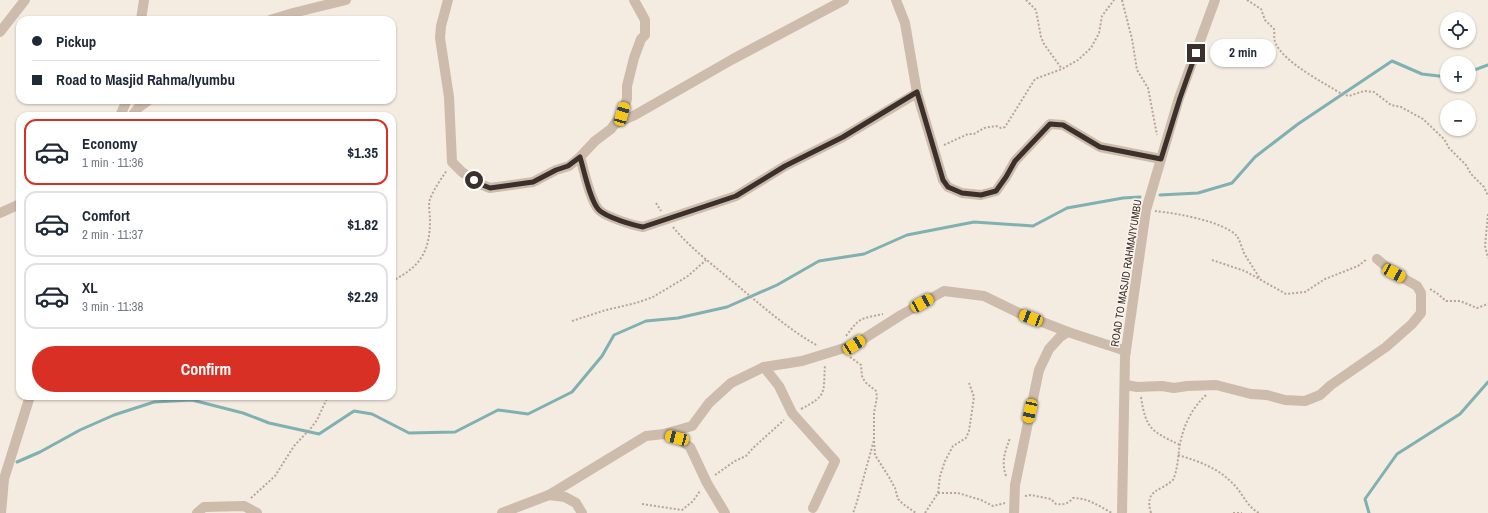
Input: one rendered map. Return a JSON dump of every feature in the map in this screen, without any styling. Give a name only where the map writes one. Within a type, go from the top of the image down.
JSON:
[{"type":"street","points":[[0,32],[25,0]]},
{"type":"street","points":[[142,16],[144,0]]},
{"type":"street","points":[[283,16],[346,0]]},
{"type":"street","points":[[448,0],[440,38],[449,97],[452,162],[462,172],[480,184],[490,188],[533,182],[556,170],[568,166],[580,157],[595,141],[611,129],[615,124],[622,114],[627,99],[627,86],[634,58],[641,39],[645,35],[646,20],[634,0]]},
{"type":"street","points":[[615,124],[635,115],[733,59],[844,0]]},
{"type":"street","points":[[896,0],[905,23],[917,92],[943,180],[948,187],[962,193],[981,195],[996,191],[1015,161],[1050,124],[1063,125],[1100,147],[1161,159]]},
{"type":"street","name":"ROAD TO MASJID RAHMA/IYUMBU","points":[[1122,513],[1126,351],[1146,210],[1180,98],[1215,0]]},
{"type":"street","points":[[580,157],[593,199],[598,209],[604,214],[643,227],[666,218],[736,196],[785,166],[843,137],[917,92]]},
{"type":"street","points":[[135,112],[144,104]]},
{"type":"street","points":[[0,213],[16,206]]},
{"type":"street","points":[[1126,385],[1137,387],[1162,386],[1174,388],[1187,386],[1216,386],[1251,394],[1267,395],[1285,400],[1305,401],[1320,395],[1331,385],[1386,347],[1412,324],[1421,313],[1421,293],[1417,286],[1394,273],[1377,259]]},
{"type":"street","points":[[725,513],[707,483],[690,447],[689,437],[692,426],[709,403],[731,383],[764,367],[802,361],[854,345],[901,315],[944,291],[984,296],[1019,313],[1068,332],[1126,351]]},
{"type":"street","points":[[1014,513],[1015,485],[1039,370],[1049,349],[1060,337],[1068,332]]},
{"type":"street","points":[[764,367],[779,386],[792,413],[836,461],[813,508]]},
{"type":"street","points":[[1,513],[4,479],[29,400]]},
{"type":"street","points":[[502,513],[549,495],[646,436],[664,434],[692,426]]},
{"type":"street","points":[[664,434],[677,438],[690,447]]},
{"type":"street","points":[[549,495],[565,497],[576,503],[582,513]]},
{"type":"street","points":[[197,513],[204,508],[244,506],[257,513]]},
{"type":"path","points":[[1026,0],[1036,10],[1044,44],[1062,69]]},
{"type":"path","points":[[940,148],[952,140],[968,134],[974,134],[984,128],[996,126],[1001,128],[1005,127],[1037,77],[1062,69],[1078,60],[1091,48],[1099,33],[1102,16],[1114,0]]},
{"type":"path","points":[[1122,0],[1132,40],[1137,70],[1148,88],[1157,138]]},
{"type":"path","points":[[1247,0],[1261,9],[1265,20],[1274,29],[1275,44],[1303,70],[1342,94],[1349,96],[1364,91],[1374,92],[1391,105],[1401,107],[1423,119],[1444,139],[1449,148],[1466,165],[1471,174],[1484,187],[1488,196]]},
{"type":"path","points":[[396,279],[407,274],[422,258],[428,242],[430,200],[452,162]]},
{"type":"path","points":[[656,203],[680,236],[706,260],[775,318],[804,338],[831,352]]},
{"type":"path","points":[[1146,210],[1173,213],[1196,218],[1231,232],[1237,237],[1244,254],[1260,280]]},
{"type":"path","points":[[1488,214],[1485,246],[1488,258]]},
{"type":"path","points":[[1212,260],[1245,271],[1286,294],[1306,292],[1325,279],[1358,266],[1369,258],[1377,259]]},
{"type":"path","points":[[572,321],[606,310],[653,298],[688,276],[706,260]]},
{"type":"path","points":[[1417,286],[1429,289],[1446,301],[1460,301],[1477,308],[1488,304]]},
{"type":"path","points":[[642,504],[682,510],[694,501],[707,483],[722,469],[750,453],[753,448],[792,413],[820,398],[822,394],[825,364],[831,352],[846,336],[856,322],[862,318],[887,312]]},
{"type":"path","points":[[847,356],[854,359],[861,365],[862,376],[865,382],[876,391],[877,397],[874,413],[875,455],[895,488],[898,499],[916,513]]},
{"type":"path","points":[[925,513],[938,493],[940,476],[952,446],[966,438],[969,431],[974,397],[969,383]]},
{"type":"path","points":[[1151,513],[1148,500],[1151,494],[1173,480],[1180,445],[1191,413],[1198,402],[1216,386]]},
{"type":"path","points":[[1137,387],[1139,389],[1142,409],[1147,423],[1159,434],[1180,445]]},
{"type":"path","points":[[244,506],[275,476],[294,446],[317,420],[326,400]]},
{"type":"path","points":[[853,513],[874,440]]},
{"type":"path","points":[[1178,455],[1204,464],[1220,472],[1236,488],[1252,510],[1259,513]]},
{"type":"path","points":[[938,493],[958,493],[981,500],[994,506],[1031,495],[1051,498],[1056,504],[1061,505],[1069,503],[1073,498],[1080,498],[1090,501],[1113,513]]},
{"type":"path","points":[[1233,513],[1242,513]]},
{"type":"waterway","points":[[1160,195],[1198,193],[1232,183],[1255,157],[1298,124],[1392,61],[1422,74],[1440,76]]},
{"type":"waterway","points":[[1476,69],[1488,65]]},
{"type":"waterway","points":[[17,462],[40,452],[80,430],[114,415],[154,402],[192,400],[243,413],[269,423],[319,434],[354,411],[372,414],[409,433],[455,432],[498,410],[528,414],[572,392],[602,356],[614,335],[646,321],[678,318],[727,307],[777,285],[819,261],[864,254],[907,235],[974,222],[1033,226],[1067,208],[1123,198],[1140,197]]},
{"type":"waterway","points":[[1369,513],[1365,499],[1397,454],[1460,414],[1488,382]]},
{"type":"route","points":[[474,180],[490,188],[533,182],[556,170],[568,166],[580,157],[587,182],[598,209],[604,214],[643,227],[666,218],[736,196],[785,166],[843,137],[917,92],[943,180],[948,187],[962,193],[981,195],[996,191],[1015,161],[1031,142],[1050,124],[1063,125],[1100,147],[1161,159],[1196,53]]}]
